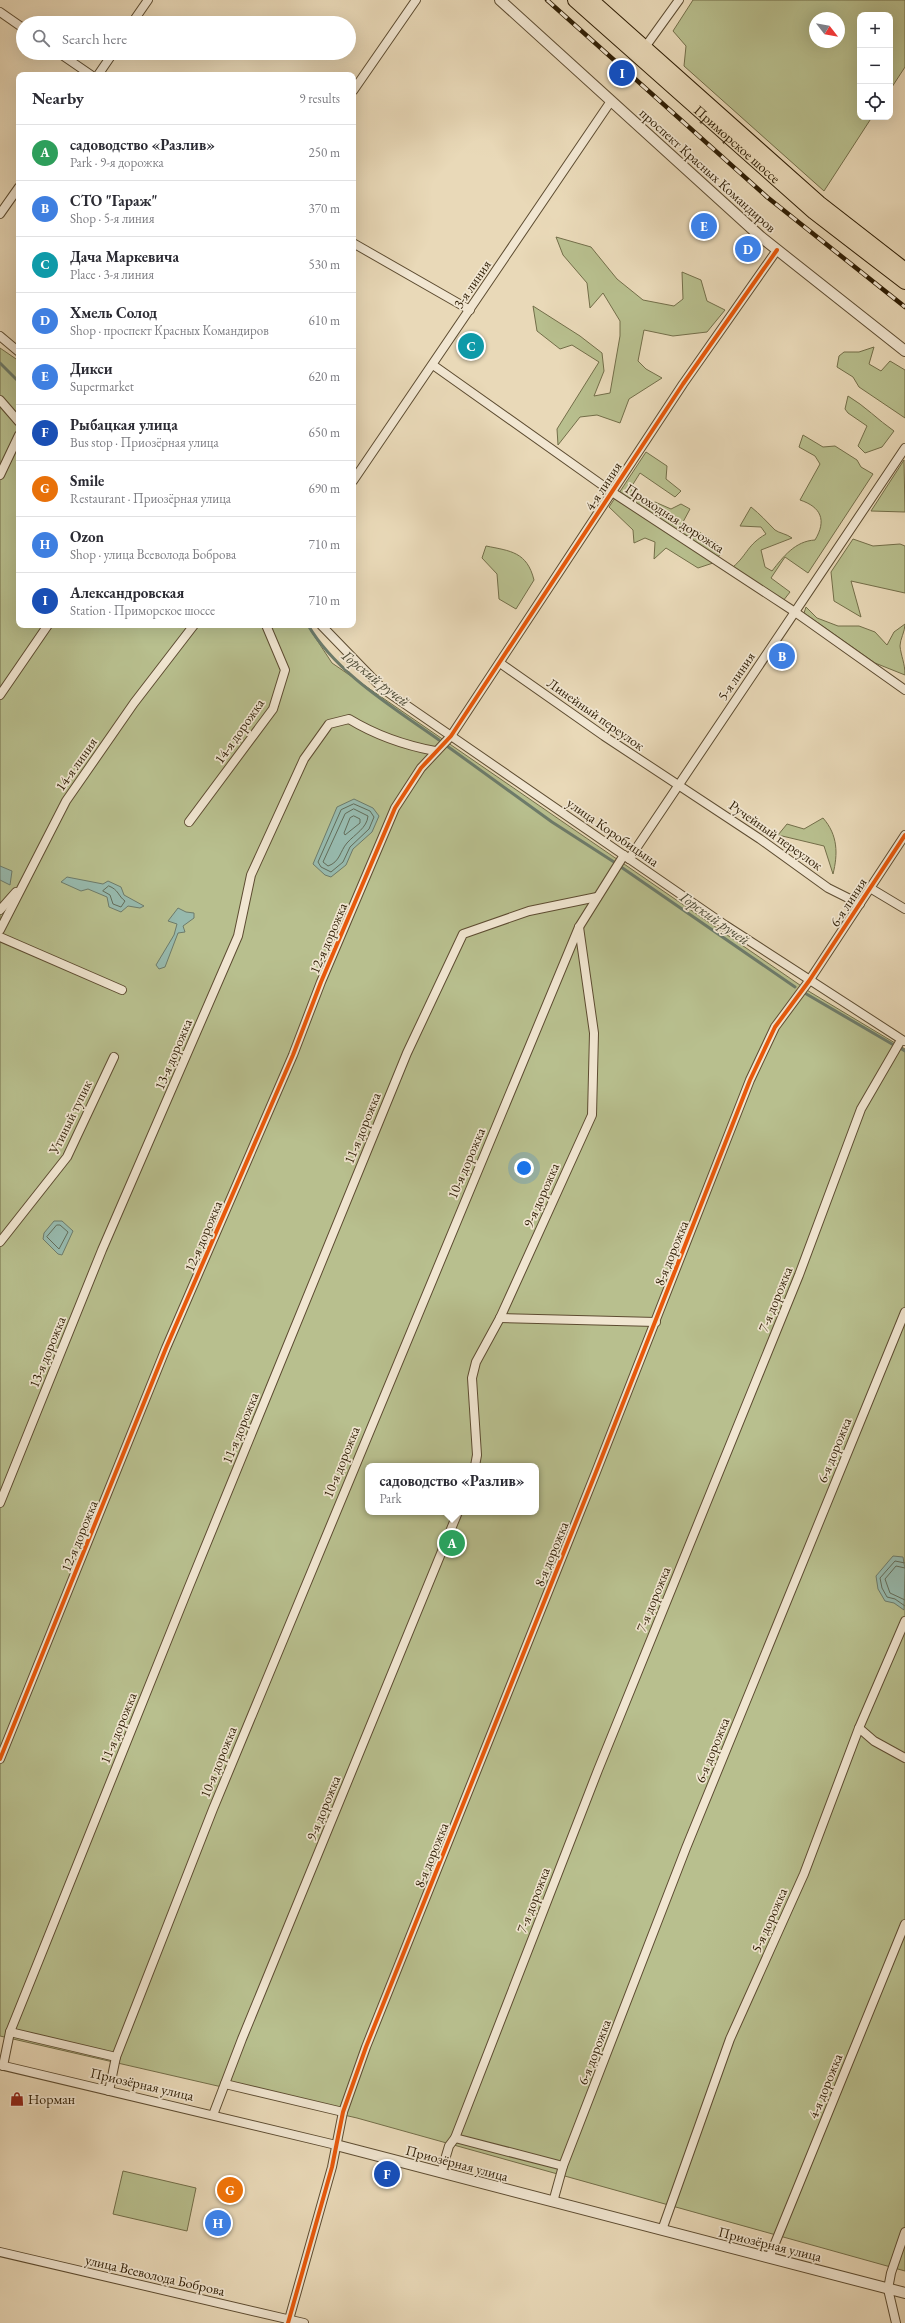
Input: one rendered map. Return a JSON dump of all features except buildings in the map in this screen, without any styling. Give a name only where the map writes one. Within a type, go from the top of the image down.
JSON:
[{"type":"highway","name":"Приморское шоссе","points":[[575,0],[642,53],[819,203],[905,270]]},
{"type":"highway","name":"Приморское шоссе","points":[[591,0],[642,53],[814,212],[905,282]]},
{"type":"street","points":[[137,16],[148,0]]},
{"type":"street","points":[[356,87],[416,0]]},
{"type":"street","name":"проспект Красных Командиров","points":[[500,0],[777,250],[905,351]]},
{"type":"street","points":[[642,53],[679,0]]},
{"type":"street","points":[[0,12],[16,23]]},
{"type":"street","points":[[69,60],[86,72]]},
{"type":"street","points":[[100,72],[108,60]]},
{"type":"street","name":"3-я линия","points":[[356,477],[611,101]]},
{"type":"street","points":[[0,214],[16,191]]},
{"type":"street","points":[[356,245],[470,310]]},
{"type":"street","name":"4-я линия","points":[[451,736],[683,384],[777,250]]},
{"type":"street","points":[[0,336],[16,349]]},
{"type":"street","name":"Проходная дорожка","points":[[433,365],[612,492],[795,612],[905,690]]},
{"type":"street","points":[[0,400],[16,419]]},
{"type":"street","points":[[0,475],[16,441]]},
{"type":"street","name":"5-я линия","points":[[627,857],[678,785],[905,448]]},
{"type":"street","points":[[0,695],[46,628]]},
{"type":"street","name":"14-я линия","points":[[0,930],[66,801],[134,703],[192,628]]},
{"type":"street","name":"14-я дорожка","points":[[189,822],[273,709],[285,670],[267,628]]},
{"type":"street","name":"улица Коробицына","points":[[323,628],[383,689],[809,981],[903,1041]]},
{"type":"street","name":"Линейный переулок","points":[[500,662],[678,785]]},
{"type":"street","name":"13-я дорожка","points":[[0,1503],[102,1250],[238,936],[250,875],[304,759],[329,724],[349,719],[374,734],[406,746],[435,751]]},
{"type":"street","name":"12-я дорожка","points":[[0,1759],[166,1348],[293,1055],[321,982],[395,808],[421,768],[435,751],[451,736]]},
{"type":"street","name":"Ручейный переулок","points":[[678,785],[760,839],[828,888],[860,904]]},
{"type":"street","name":"6-я линия","points":[[809,981],[905,835]]},
{"type":"street","name":"10-я дорожка","points":[[109,2091],[116,2057],[213,1809],[579,927],[597,897],[627,857]]},
{"type":"street","points":[[0,910],[22,886]]},
{"type":"street","points":[[870,888],[905,909]]},
{"type":"street","name":"11-я дорожка","points":[[2,2066],[10,2032],[188,1589],[407,1053],[463,934],[529,911],[597,897]]},
{"type":"street","name":"9-я дорожка","points":[[476,1463],[477,1455],[472,1378],[476,1362],[500,1318],[592,1115],[594,1033],[579,927]]},
{"type":"street","points":[[0,937],[122,990]]},
{"type":"street","name":"8-я дорожка","points":[[289,2321],[332,2168],[343,2112],[366,2047],[656,1322],[750,1080],[775,1027],[809,981]]},
{"type":"street","name":"7-я дорожка","points":[[441,2173],[449,2146],[455,2138],[581,1813],[798,1275],[861,1110],[903,1041]]},
{"type":"street","name":"Утиный тупик","points":[[0,1242],[67,1157],[114,1057]]},
{"type":"street","name":"6-я дорожка","points":[[553,2202],[563,2166],[686,1848],[905,1312]]},
{"type":"street","points":[[500,1318],[656,1322]]},
{"type":"street","name":"9-я дорожка","points":[[213,2114],[457,1515]]},
{"type":"street","name":"5-я дорожка","points":[[662,2230],[730,2039],[804,1874],[859,1728],[905,1621]]},
{"type":"street","points":[[859,1728],[874,1741],[905,1758]]},
{"type":"street","name":"4-я дорожка","points":[[769,2258],[905,1924]]},
{"type":"street","points":[[10,2032],[116,2057]]},
{"type":"street","name":"Приозёрная улица","points":[[2,2066],[213,2114],[905,2293]]},
{"type":"street","points":[[225,2084],[343,2112]]},
{"type":"street","points":[[455,2138],[563,2166]]},
{"type":"street","points":[[896,2323],[888,2289],[891,2273],[905,2232]]},
{"type":"street","name":"улица Всеволода Боброва","points":[[0,2252],[289,2321],[304,2323]]},
{"type":"green space","points":[[693,0],[905,0],[905,67],[893,85],[893,12],[857,12],[857,120],[870,120],[824,191],[684,66],[686,46],[673,31]]},
{"type":"green space","points":[[556,237],[591,247],[617,279],[643,300],[674,306],[683,299],[682,272],[701,280],[707,301],[725,310],[707,332],[673,336],[644,330],[638,361],[646,369],[662,378],[629,399],[620,423],[597,415],[580,417],[558,445],[557,429],[599,362],[572,345],[560,349],[537,331],[533,306],[580,336],[602,353],[604,371],[594,396],[610,393],[620,336],[620,321],[603,293],[590,308],[587,283],[563,255]]},
{"type":"green space","points":[[874,347],[869,364],[881,371],[890,361],[905,370],[905,418],[859,387],[853,377],[837,367],[839,356],[844,352],[859,352]]},
{"type":"green space","points":[[0,348],[16,359],[16,628],[309,628],[332,663],[810,992],[905,1049],[905,2271],[357,2118],[0,2036]]},
{"type":"green space","points":[[848,396],[894,431],[882,447],[865,453],[858,446],[867,426],[848,413],[845,409]]},
{"type":"green space","points":[[803,435],[823,447],[835,446],[857,460],[861,467],[873,474],[808,573],[785,557],[771,578],[790,592],[783,601],[733,567],[755,542],[766,534],[761,527],[740,526],[751,507],[775,530],[792,538],[761,550],[765,567],[772,571],[785,555],[801,543],[815,540],[819,533],[821,526],[820,515],[813,506],[800,500],[820,464],[815,456],[799,447]]},
{"type":"green space","points":[[646,452],[667,466],[666,479],[681,491],[675,497],[640,473],[630,489],[651,504],[655,502],[671,509],[681,504],[690,509],[683,522],[717,543],[721,553],[718,557],[619,493]]},
{"type":"green space","points":[[904,460],[905,512],[871,511]]},
{"type":"green space","points":[[615,498],[713,563],[698,568],[666,548],[654,559],[655,542],[645,538],[634,543],[633,530],[609,507]]},
{"type":"green space","points":[[853,539],[873,546],[900,544],[905,546],[905,593],[851,581],[861,617],[834,601],[831,572]]},
{"type":"green space","points":[[486,546],[503,549],[517,554],[527,564],[531,571],[534,580],[516,609],[499,599],[497,574],[482,558]]},
{"type":"green space","points":[[806,607],[817,618],[838,626],[859,626],[875,632],[887,645],[894,632],[905,624],[900,646],[905,675],[875,663],[804,613]]},
{"type":"green space","points":[[823,818],[832,831],[836,845],[836,859],[833,874],[824,846],[778,835],[787,824],[804,829]]},
{"type":"green space","points":[[123,2171],[196,2188],[187,2231],[113,2214]]},
{"type":"water","points":[[354,799],[373,808],[379,816],[372,832],[353,849],[346,865],[331,877],[325,875],[313,864],[337,807]]},
{"type":"water","points":[[0,866],[12,871],[10,885],[0,880]]},
{"type":"water","points":[[67,877],[103,884],[108,881],[121,887],[124,895],[144,906],[140,908],[128,906],[121,912],[109,907],[107,897],[88,889],[81,891],[61,882]]},
{"type":"water","points":[[178,908],[186,912],[194,913],[194,918],[183,926],[185,932],[178,933],[165,967],[159,969],[156,965],[174,935],[177,924],[168,921]]},
{"type":"water","points":[[54,1221],[62,1221],[73,1231],[62,1255],[58,1254],[43,1239],[44,1233]]},
{"type":"water","points":[[893,1556],[903,1557],[905,1569],[904,1610],[894,1603],[885,1601],[878,1589],[876,1576]]},
{"type":"waterway","name":"Горский ручей","points":[[0,363],[16,379]]},
{"type":"waterway","name":"Горский ручей","points":[[310,628],[334,659],[350,674],[385,702],[439,740]]},
{"type":"waterway","name":"Горский ручей","points":[[447,746],[552,822],[614,862]]},
{"type":"waterway","name":"Горский ручей","points":[[621,867],[795,987]]},
{"type":"waterway","name":"Горский ручей","points":[[803,992],[892,1044]]},
{"type":"waterway","name":"Горский ручей","points":[[900,1048],[905,1051]]},
{"type":"railway","points":[[547,0],[767,197],[905,307]]},
{"type":"cycle path","points":[[0,1759],[166,1348],[293,1055],[321,982],[395,808],[421,768],[451,736],[683,384],[777,250]]},
{"type":"cycle path","points":[[288,2323],[332,2167],[343,2112],[366,2047],[596,1472],[750,1080],[775,1027],[809,981],[905,835]]},
{"type":"place","name":"Александровская","points":[[622,73]]},
{"type":"place","name":"Дикси","points":[[704,226]]},
{"type":"place","name":"Хмель Солод","points":[[748,249]]},
{"type":"place","name":"Дача Маркевича","points":[[471,346]]},
{"type":"place","name":"СТО \"Гараж\"","points":[[782,656]]},
{"type":"place","name":"садоводство «Разлив»","points":[[452,1543]]},
{"type":"place","name":"Норман","points":[[17,2099]]},
{"type":"place","name":"Рыбацкая улица","points":[[387,2174]]},
{"type":"place","name":"Smile","points":[[230,2190]]},
{"type":"place","name":"Ozon","points":[[218,2223]]}]
